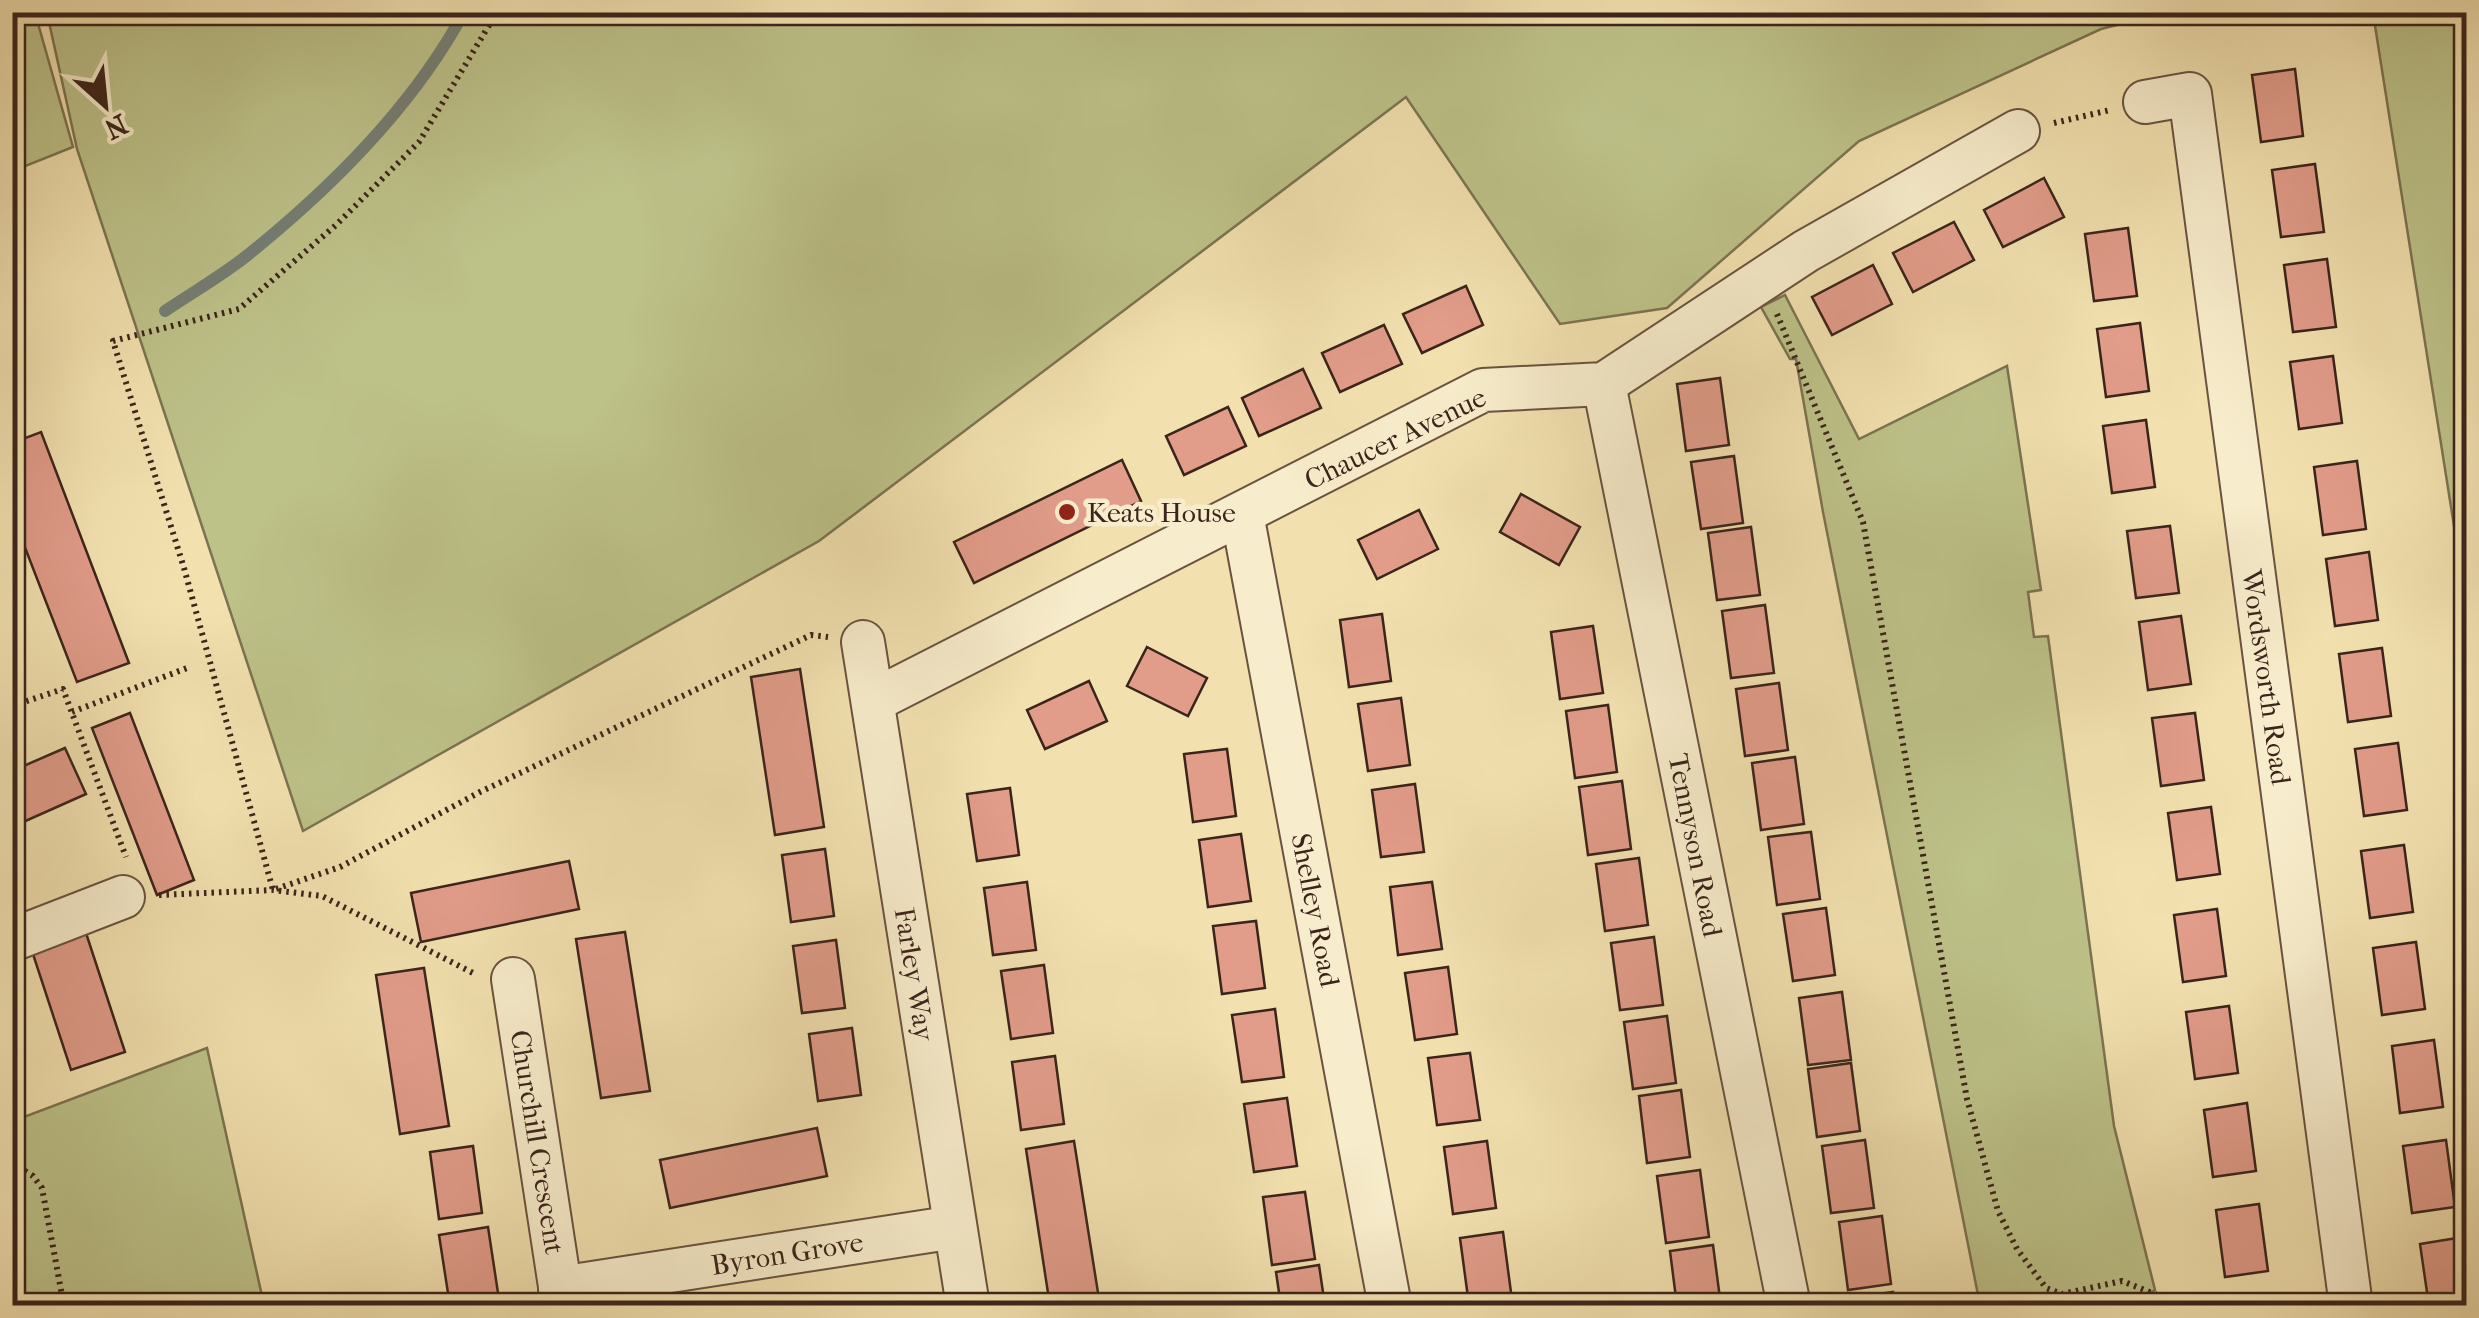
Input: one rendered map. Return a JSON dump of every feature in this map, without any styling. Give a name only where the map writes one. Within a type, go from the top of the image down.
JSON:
[{"type":"street","name":"Wordsworth Road","points":[[2146,102],[2190,94],[2351,1306]]},
{"type":"street","points":[[1604,384],[1760,281],[2018,131]]},
{"type":"street","name":"Chaucer Avenue","points":[[873,702],[1483,390],[1604,384]]},
{"type":"street","name":"Tennyson Road","points":[[1604,384],[1789,1306]]},
{"type":"street","name":"Shelley Road","points":[[1242,514],[1390,1306]]},
{"type":"street","name":"Farley Way","points":[[864,642],[968,1306]]},
{"type":"street","points":[[12,940],[123,897]]},
{"type":"street","name":"Churchill Crescent","points":[[513,979],[562,1297]]},
{"type":"street","name":"Byron Grove","points":[[562,1297],[955,1227]]},
{"type":"path","points":[[273,890],[184,568],[113,341],[239,308],[336,224],[419,142],[498,12]]},
{"type":"path","points":[[2018,131],[2146,102]]},
{"type":"path","points":[[1760,281],[1863,522],[1968,1099],[1998,1212],[2017,1249],[2046,1288],[2062,1294],[2122,1281],[2184,1306]]},
{"type":"path","points":[[273,890],[340,867],[480,792],[811,635],[864,642]]},
{"type":"path","points":[[72,712],[187,668]]},
{"type":"path","points":[[12,706],[64,688],[136,882],[123,897]]},
{"type":"path","points":[[123,897],[273,890],[322,896],[471,974],[513,979]]},
{"type":"path","points":[[12,1164],[34,1176],[42,1188],[64,1306]]},
{"type":"green space","points":[[13,12],[35,13],[73,147],[13,171]]},
{"type":"green space","points":[[47,12],[2165,13],[2101,29],[1859,141],[1667,308],[1560,324],[1406,97],[819,541],[303,831],[77,149]]},
{"type":"green space","points":[[2373,13],[2466,13],[2466,602]]},
{"type":"green space","points":[[1785,295],[1859,439],[2007,366],[2041,590],[2028,592],[2034,637],[2048,636],[2114,1126],[2155,1290],[2138,1298],[2070,1308],[1980,1305],[1796,359],[1790,359],[1761,307]]},
{"type":"green space","points":[[207,1048],[264,1305],[13,1305],[13,1121]]},
{"type":"building","points":[[2295,69],[2303,136],[2261,142],[2252,75]]},
{"type":"building","points":[[2315,164],[2324,232],[2281,237],[2272,170]]},
{"type":"building","points":[[2044,178],[2064,217],[2003,247],[1984,210]]},
{"type":"building","points":[[1954,222],[1974,260],[1913,292],[1893,253]]},
{"type":"building","points":[[2128,228],[2137,296],[2094,301],[2085,234]]},
{"type":"building","points":[[2327,259],[2336,327],[2293,332],[2284,265]]},
{"type":"building","points":[[1873,265],[1892,304],[1832,335],[1812,297]]},
{"type":"building","points":[[1466,286],[1483,325],[1422,353],[1403,314]]},
{"type":"building","points":[[2140,323],[2149,391],[2106,397],[2097,329]]},
{"type":"building","points":[[1384,325],[1402,364],[1340,392],[1322,353]]},
{"type":"building","points":[[2333,356],[2342,423],[2299,429],[2290,362]]},
{"type":"building","points":[[1303,369],[1321,408],[1259,436],[1242,398]]},
{"type":"building","points":[[1720,378],[1729,445],[1686,451],[1677,384]]},
{"type":"building","points":[[1228,407],[1246,446],[1184,475],[1166,436]]},
{"type":"building","points":[[2146,420],[2155,487],[2112,493],[2103,426]]},
{"type":"building","points":[[41,432],[129,663],[77,682],[12,514],[12,443]]},
{"type":"building","points":[[1734,456],[1743,523],[1701,529],[1691,462]]},
{"type":"building","name":"Keats House","points":[[1122,460],[1141,501],[974,583],[954,542]]},
{"type":"building","points":[[2357,461],[2366,529],[2323,535],[2314,467]]},
{"type":"building","points":[[1521,494],[1580,527],[1559,565],[1500,532]]},
{"type":"building","points":[[1419,510],[1438,549],[1377,579],[1358,540]]},
{"type":"building","points":[[2170,526],[2179,593],[2136,598],[2127,531]]},
{"type":"building","points":[[1751,527],[1760,595],[1717,600],[1708,533]]},
{"type":"building","points":[[2369,552],[2378,620],[2335,626],[2326,559]]},
{"type":"building","points":[[1765,605],[1774,673],[1731,678],[1722,611]]},
{"type":"building","points":[[1382,614],[1391,681],[1349,687],[1340,620]]},
{"type":"building","points":[[2181,616],[2191,684],[2148,690],[2139,622]]},
{"type":"building","points":[[1593,626],[1603,693],[1560,699],[1551,632]]},
{"type":"building","points":[[1147,647],[1207,678],[1188,716],[1127,686]]},
{"type":"building","points":[[2382,648],[2391,716],[2348,722],[2339,654]]},
{"type":"building","points":[[800,669],[824,827],[775,835],[751,677]]},
{"type":"building","points":[[1089,681],[1107,721],[1045,749],[1027,710]]},
{"type":"building","points":[[1779,683],[1788,750],[1745,756],[1736,689]]},
{"type":"building","points":[[1401,698],[1410,765],[1368,771],[1358,704]]},
{"type":"building","points":[[1608,705],[1617,772],[1575,778],[1566,711]]},
{"type":"building","points":[[130,713],[194,880],[157,895],[92,728]]},
{"type":"building","points":[[2195,713],[2204,780],[2161,786],[2152,718]]},
{"type":"building","points":[[2398,743],[2407,810],[2364,816],[2355,749]]},
{"type":"building","points":[[65,748],[86,794],[12,827],[12,771]]},
{"type":"building","points":[[1227,749],[1236,816],[1193,822],[1184,754]]},
{"type":"building","points":[[1795,757],[1804,824],[1761,830],[1752,763]]},
{"type":"building","points":[[1622,781],[1631,849],[1588,855],[1579,787]]},
{"type":"building","points":[[1415,784],[1424,852],[1381,857],[1372,790]]},
{"type":"building","points":[[1010,788],[1019,855],[977,861],[967,794]]},
{"type":"building","points":[[2211,807],[2220,874],[2177,880],[2168,813]]},
{"type":"building","points":[[1811,832],[1820,899],[1777,905],[1768,837]]},
{"type":"building","points":[[1241,834],[1251,901],[1208,907],[1199,840]]},
{"type":"building","points":[[2404,845],[2413,912],[2370,918],[2361,851]]},
{"type":"building","points":[[825,849],[834,916],[791,922],[782,855]]},
{"type":"building","points":[[1639,858],[1648,925],[1605,931],[1596,864]]},
{"type":"building","points":[[569,861],[579,909],[421,942],[411,893]]},
{"type":"building","points":[[1027,882],[1036,950],[993,955],[984,888]]},
{"type":"building","points":[[1432,882],[1442,949],[1398,955],[1390,887]]},
{"type":"building","points":[[1826,908],[1835,975],[1793,981],[1783,914]]},
{"type":"building","points":[[2217,909],[2226,976],[2183,982],[2174,915]]},
{"type":"building","points":[[1256,921],[1265,988],[1222,994],[1213,926]]},
{"type":"building","points":[[625,932],[650,1091],[601,1098],[576,939]]},
{"type":"building","points":[[86,933],[125,1052],[71,1070],[32,951]]},
{"type":"building","points":[[1654,937],[1663,1005],[1620,1010],[1611,943]]},
{"type":"building","points":[[836,940],[845,1008],[802,1013],[793,946]]},
{"type":"building","points":[[2416,942],[2425,1009],[2382,1015],[2373,948]]},
{"type":"building","points":[[1044,965],[1053,1033],[1011,1039],[1001,971]]},
{"type":"building","points":[[1448,967],[1457,1034],[1415,1040],[1405,973]]},
{"type":"building","points":[[424,968],[449,1126],[400,1134],[376,975]]},
{"type":"building","points":[[1842,992],[1851,1060],[1808,1065],[1799,998]]},
{"type":"building","points":[[2229,1006],[2238,1073],[2195,1079],[2186,1012]]},
{"type":"building","points":[[1275,1009],[1284,1077],[1242,1082],[1232,1015]]},
{"type":"building","points":[[1667,1016],[1676,1083],[1633,1089],[1624,1022]]},
{"type":"building","points":[[852,1028],[861,1095],[818,1101],[809,1034]]},
{"type":"building","points":[[2434,1040],[2443,1107],[2400,1113],[2392,1046]]},
{"type":"building","points":[[1470,1053],[1480,1120],[1437,1125],[1428,1058]]},
{"type":"building","points":[[1055,1056],[1064,1124],[1021,1130],[1012,1062]]},
{"type":"building","points":[[1851,1063],[1860,1131],[1817,1137],[1808,1069]]},
{"type":"building","points":[[1681,1090],[1690,1157],[1647,1163],[1639,1096]]},
{"type":"building","points":[[1287,1098],[1297,1166],[1254,1172],[1244,1104]]},
{"type":"building","points":[[2247,1103],[2256,1171],[2213,1177],[2204,1110]]},
{"type":"building","points":[[817,1128],[827,1176],[670,1208],[660,1160]]},
{"type":"building","points":[[1865,1140],[1874,1208],[1831,1213],[1822,1146]]},
{"type":"building","points":[[2446,1140],[2455,1207],[2412,1213],[2403,1146]]},
{"type":"building","points":[[1074,1141],[1099,1299],[1050,1306],[1026,1149]]},
{"type":"building","points":[[1487,1141],[1496,1208],[1453,1214],[1444,1147]]},
{"type":"building","points":[[473,1146],[482,1213],[439,1219],[430,1152]]},
{"type":"building","points":[[1700,1170],[1709,1237],[1666,1243],[1657,1176]]},
{"type":"building","points":[[1305,1192],[1315,1259],[1272,1265],[1263,1197]]},
{"type":"building","points":[[2259,1204],[2268,1271],[2225,1277],[2216,1210]]},
{"type":"building","points":[[1882,1216],[1891,1284],[1848,1290],[1839,1222]]},
{"type":"building","points":[[488,1227],[500,1306],[450,1306],[439,1235]]},
{"type":"building","points":[[1503,1232],[1512,1300],[1469,1305],[1460,1238]]},
{"type":"building","points":[[2463,1237],[2466,1306],[2429,1306],[2420,1244]]},
{"type":"building","points":[[1713,1245],[1721,1306],[1677,1306],[1670,1251]]},
{"type":"building","points":[[1319,1265],[1325,1306],[1281,1306],[1276,1272]]},
{"type":"building","points":[[1893,1292],[1895,1306],[1851,1306],[1850,1298]]},
{"type":"waterway","points":[[165,311],[249,254],[340,173],[421,80],[464,12]]},
{"type":"place","name":"Keats House","points":[[1067,512]]}]
